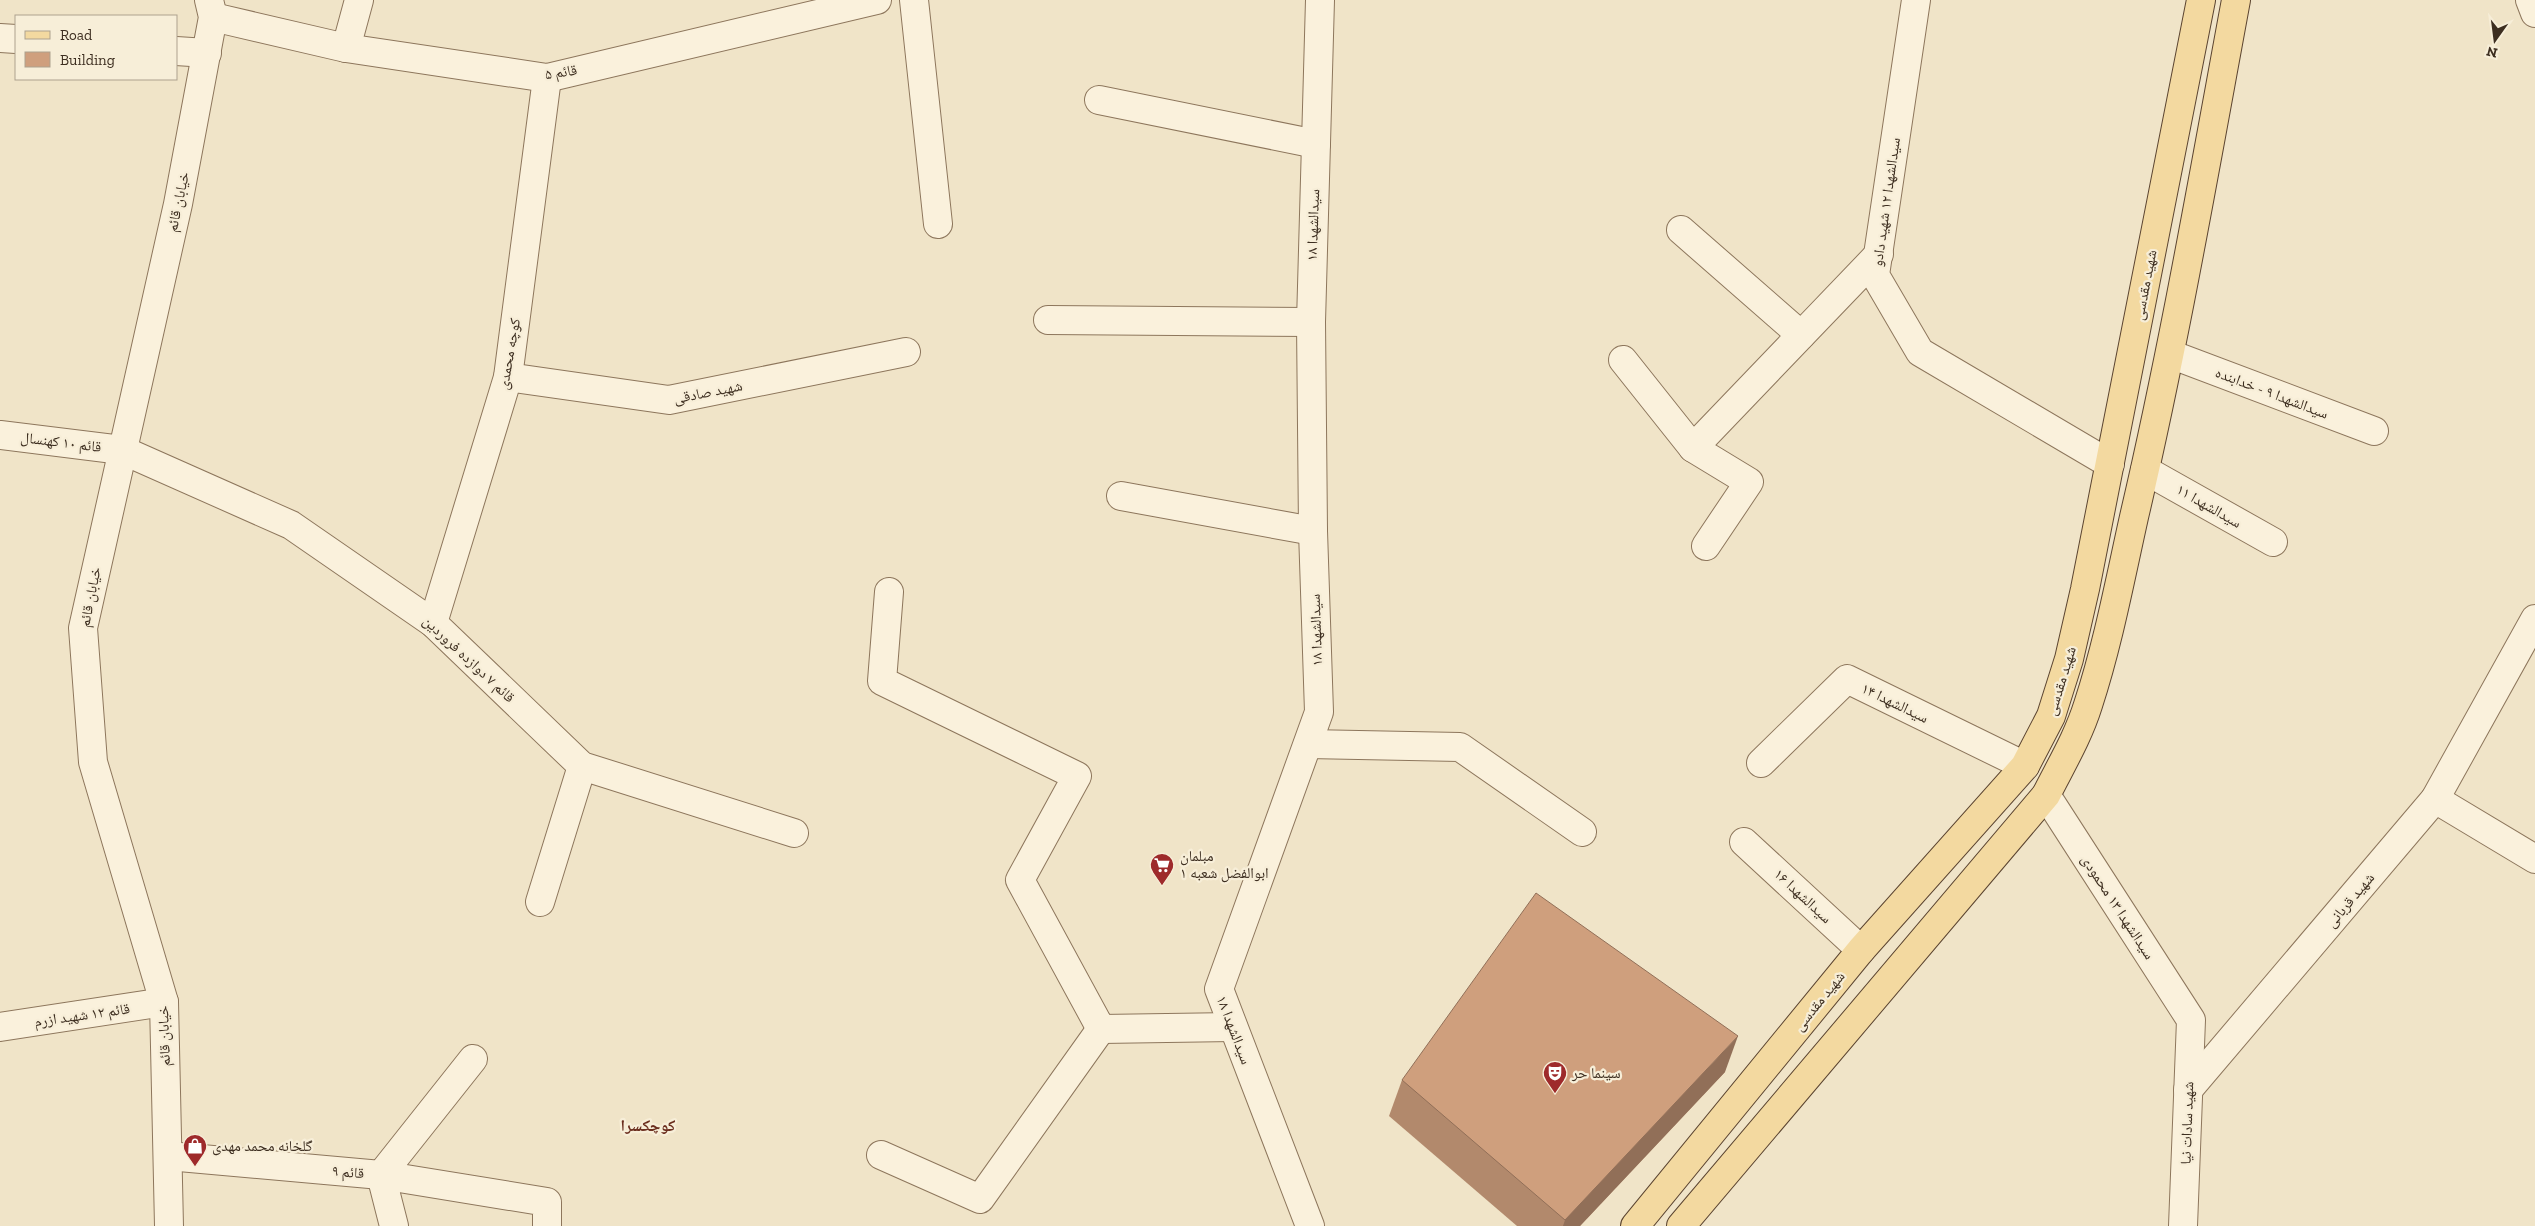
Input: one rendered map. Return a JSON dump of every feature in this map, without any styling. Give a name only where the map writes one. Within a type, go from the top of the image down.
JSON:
[{"type":"main road","name":"شهید مقدسی","points":[[1634,1226],[1862,950],[2025,766],[2051,716],[2069,660],[2202,0]]},
{"type":"main road","name":"شهید مقدسی","points":[[1681,1226],[2046,795],[2072,746],[2088,706],[2145,470],[2170,354],[2236,0]]},
{"type":"main road","points":[[2025,766],[2046,795]]},
{"type":"street","points":[[346,48],[360,0]]},
{"type":"street","name":"قائم ۵","points":[[211,8],[346,48],[547,78],[877,0]]},
{"type":"street","points":[[914,0],[938,224]]},
{"type":"street","name":"سیدالشهدا ۱۸","points":[[1310,1226],[1218,989],[1319,712],[1313,531],[1311,322],[1320,0]]},
{"type":"street","name":"سیدالشهدا ۱۲ شهید دادو","points":[[1916,0],[1875,275],[1920,352],[2110,464]]},
{"type":"street","points":[[2530,0],[2535,13]]},
{"type":"street","name":"خیابان قائم","points":[[169,1226],[164,1002],[93,762],[83,628],[178,204],[206,53],[211,8]]},
{"type":"street","points":[[0,38],[15,40]]},
{"type":"street","points":[[178,51],[206,53]]},
{"type":"street","name":"کوچه محمدی","points":[[433,622],[508,377],[547,78]]},
{"type":"street","points":[[1099,100],[1316,144]]},
{"type":"street","points":[[1681,230],[1801,334]]},
{"type":"street","points":[[1694,448],[1879,254]]},
{"type":"street","points":[[1048,320],[1311,322]]},
{"type":"street","name":"شهید صادقی","points":[[508,377],[669,400],[906,352]]},
{"type":"street","name":"سیدالشهدا ۹ - خدابنده","points":[[2170,354],[2374,431]]},
{"type":"street","points":[[1623,360],[1694,448],[1749,482],[1706,546]]},
{"type":"street","name":"قائم ۱۰ کهنسال","points":[[0,435],[122,450]]},
{"type":"street","name":"قائم ۷ دوازده فروردین","points":[[122,450],[291,525],[433,622],[582,766],[794,833]]},
{"type":"street","name":"سیدالشهدا ۱۱","points":[[2145,470],[2273,542]]},
{"type":"street","points":[[1121,496],[1313,531]]},
{"type":"street","points":[[890,592],[882,681],[1077,776],[1020,880],[1102,1030]]},
{"type":"street","name":"شهید قربانی","points":[[2188,1090],[2436,799],[2535,619]]},
{"type":"street","name":"سیدالشهدا ۱۴","points":[[1761,763],[1846,679],[2025,766]]},
{"type":"street","points":[[1308,744],[1460,747],[1582,832]]},
{"type":"street","points":[[540,902],[582,766]]},
{"type":"street","name":"سیدالشهدا ۱۳ محمودی","points":[[2046,795],[2191,1020]]},
{"type":"street","points":[[2436,799],[2535,859]]},
{"type":"street","name":"سیدالشهدا ۱۶","points":[[1744,842],[1862,950]]},
{"type":"street","name":"قائم ۱۲ شهید ازرم","points":[[0,1027],[164,1002]]},
{"type":"street","name":"شهید سادات نیا","points":[[2183,1226],[2191,1020]]},
{"type":"street","points":[[1102,1030],[1233,1027]]},
{"type":"street","points":[[880,1155],[980,1199],[1102,1030]]},
{"type":"street","name":"قائم ۹","points":[[168,1156],[381,1175],[473,1059]]},
{"type":"street","points":[[394,1226],[381,1175],[547,1202],[547,1226]]},
{"type":"building","name":"سینما حر","points":[[1536,893],[1738,1036],[1565,1220],[1402,1080]]},
{"type":"place","name":"مبلمان ابوالفضل شعبه ۱","points":[[1162,886]]},
{"type":"place","name":"سینما حر","points":[[1555,1094]]},
{"type":"place","name":"گلخانه محمد مهدی","points":[[195,1167]]},
{"type":"district","name":"کوچکسرا","points":[[648,1125]]}]
